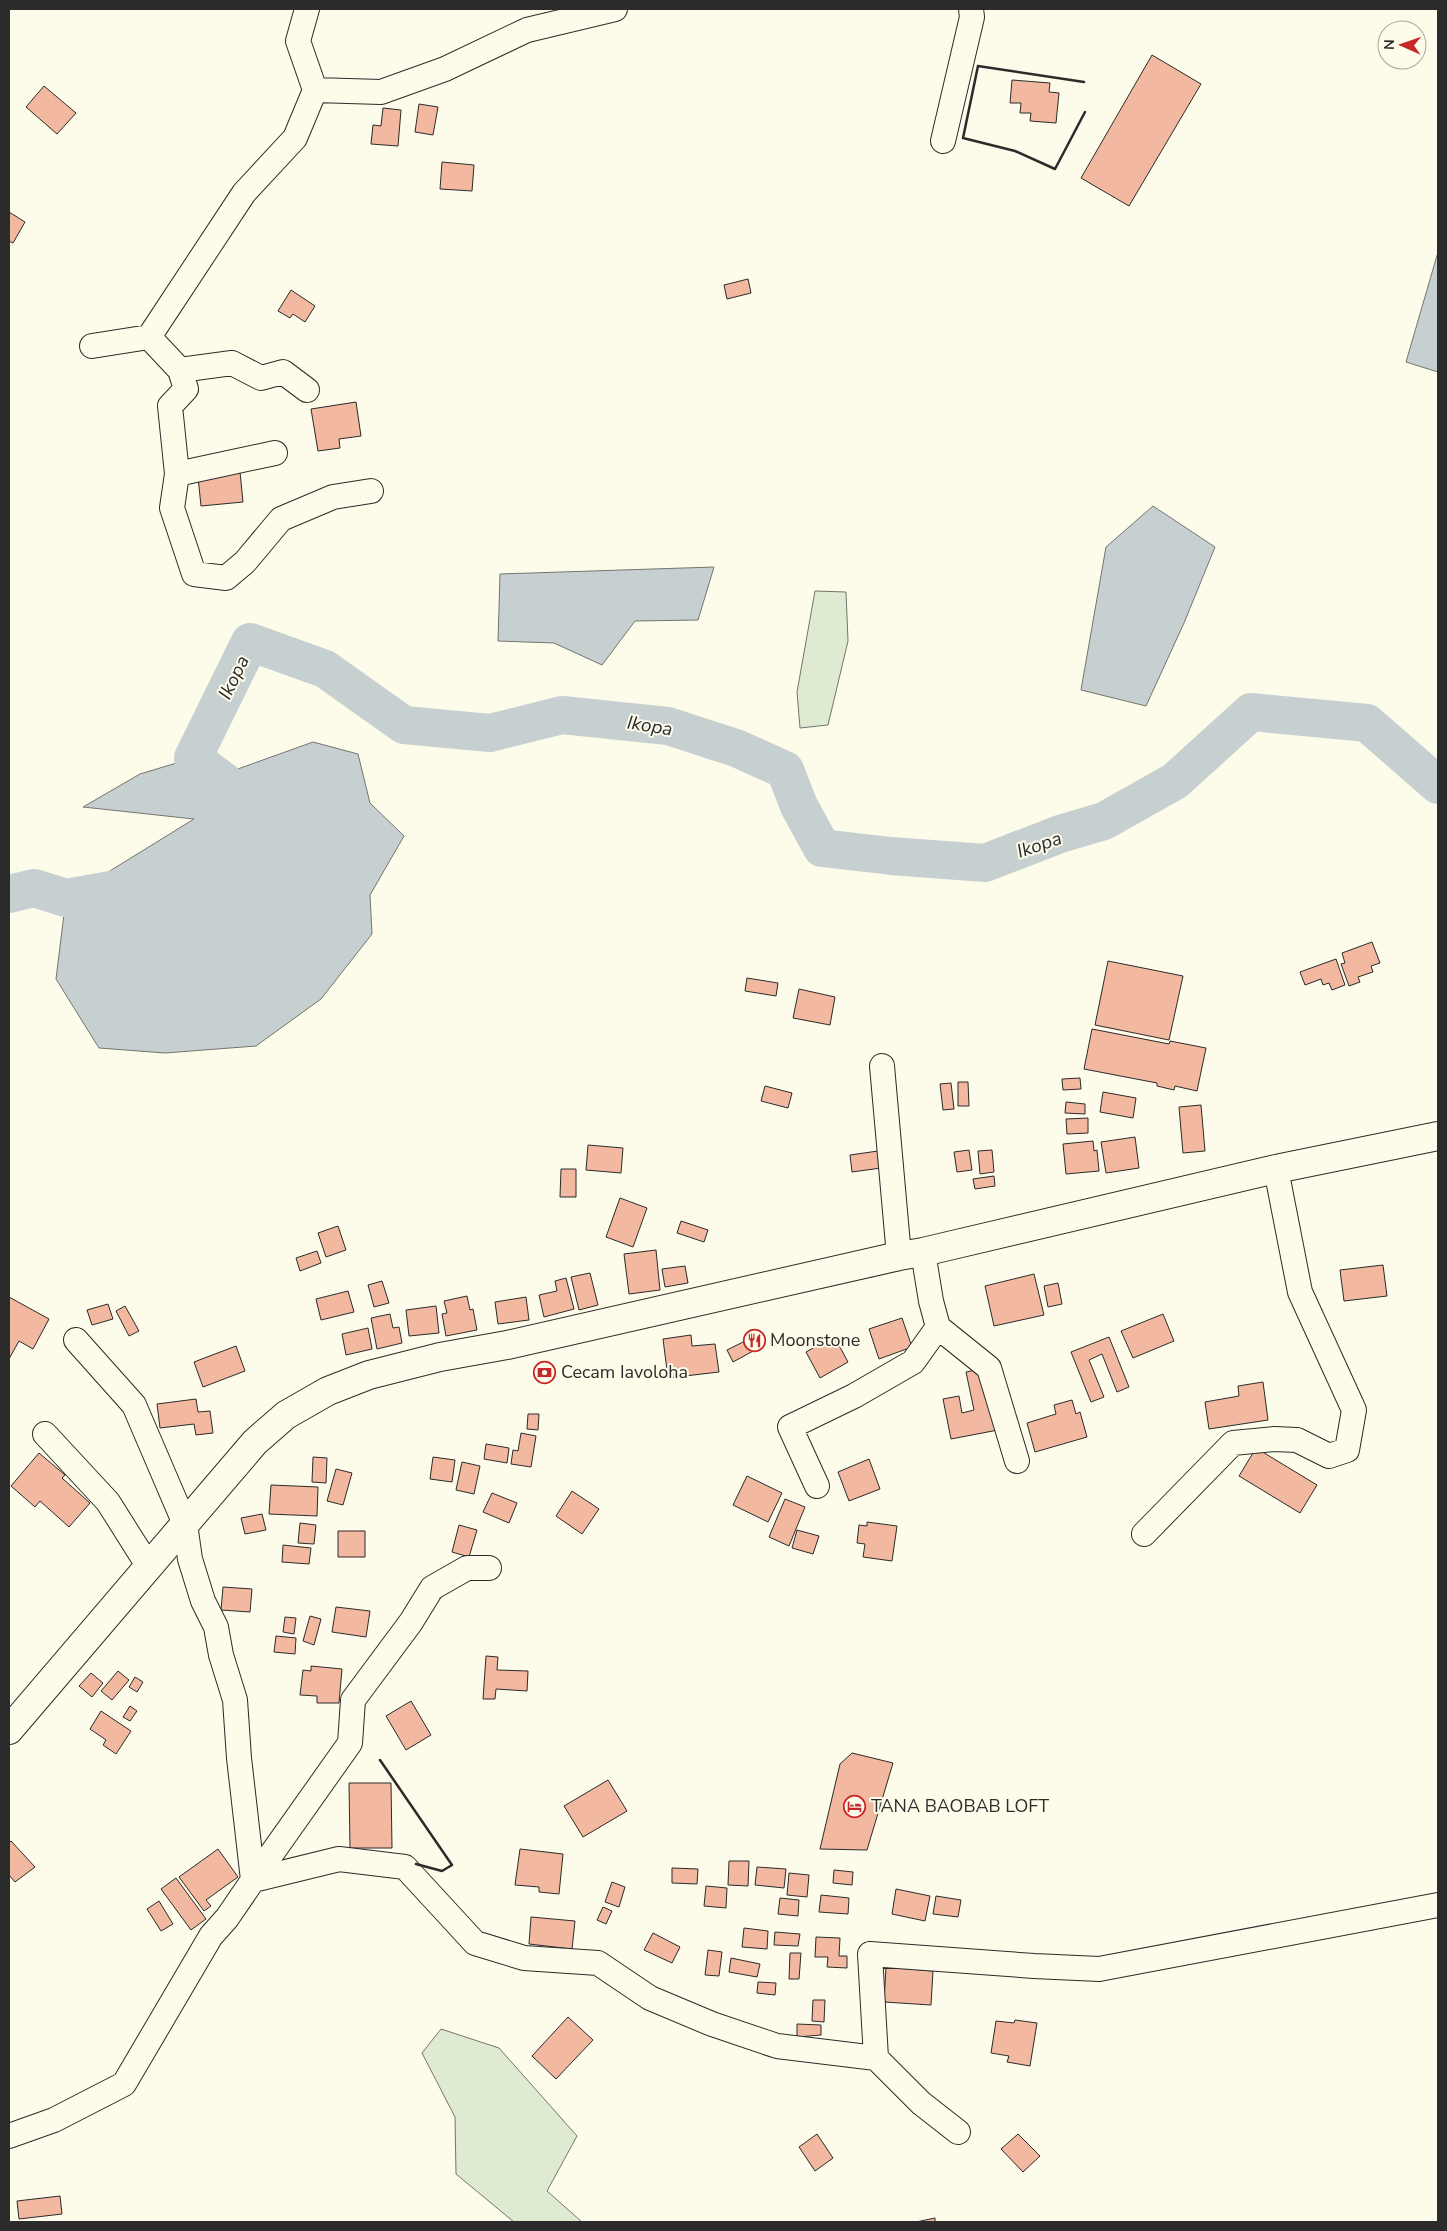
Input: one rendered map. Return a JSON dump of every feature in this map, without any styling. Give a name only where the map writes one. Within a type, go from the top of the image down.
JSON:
[{"type":"main road","points":[[9,1730],[255,1442],[286,1415],[328,1391],[369,1375],[440,1356],[507,1345],[1276,1170],[1438,1136]]},
{"type":"street","points":[[92,346],[149,337],[244,192],[295,138],[315,90],[298,41],[307,9]]},
{"type":"street","points":[[315,90],[381,92],[445,69],[527,30],[615,9]]},
{"type":"street","points":[[943,141],[972,17],[971,9]]},
{"type":"street","points":[[149,337],[180,370],[186,389],[170,406],[177,474],[172,508],[194,574],[226,578],[245,562],[281,519],[333,496],[371,491]]},
{"type":"street","points":[[180,370],[232,363],[261,378],[283,372],[307,390]]},
{"type":"street","points":[[177,474],[275,452]]},
{"type":"street","points":[[882,1066],[911,1254],[931,1300],[938,1327],[989,1368],[1017,1461]]},
{"type":"street","points":[[1144,1534],[1233,1443],[1274,1438],[1297,1440],[1329,1456],[1347,1450],[1354,1410],[1300,1292],[1276,1170]]},
{"type":"street","points":[[817,1486],[790,1426],[854,1396],[913,1362],[938,1327]]},
{"type":"street","points":[[76,1340],[134,1405],[184,1524],[190,1559],[203,1601],[216,1627],[221,1655],[235,1700],[239,1758],[254,1880]]},
{"type":"street","points":[[45,1434],[108,1502],[149,1567]]},
{"type":"street","points":[[9,2136],[54,2120],[124,2084],[211,1936],[254,1880],[350,1743],[353,1700],[411,1622],[432,1588],[467,1568],[489,1568]]},
{"type":"street","points":[[254,1880],[339,1859],[405,1867],[475,1943],[524,1958],[598,1963],[650,1998],[712,2024],[777,2046],[876,2058],[921,2103],[958,2132]]},
{"type":"street","points":[[876,2058],[870,1954],[1099,1969],[1438,1905]]},
{"type":"green space","points":[[815,591],[846,592],[848,641],[828,725],[800,728],[797,692]]},
{"type":"green space","points":[[441,2029],[499,2048],[577,2136],[547,2191],[582,2222],[514,2222],[456,2174],[455,2117],[422,2053]]},
{"type":"shaded area","points":[[1438,252],[1438,372],[1406,362]]},
{"type":"shaded area","points":[[1153,506],[1215,547],[1184,623],[1146,706],[1081,690],[1106,547]]},
{"type":"shaded area","points":[[714,567],[698,620],[635,621],[602,665],[554,643],[498,641],[500,574]]},
{"type":"shaded area","points":[[313,742],[358,754],[370,803],[404,836],[370,895],[372,934],[321,999],[256,1046],[165,1053],[99,1048],[56,979],[66,898],[194,819],[83,807],[140,774],[193,758],[235,770]]},
{"type":"building","points":[[1152,55],[1201,84],[1129,206],[1081,178]]},
{"type":"building","points":[[1012,80],[1050,83],[1049,92],[1059,93],[1056,123],[1030,121],[1031,113],[1020,113],[1021,103],[1010,103]]},
{"type":"building","points":[[44,86],[76,113],[57,134],[26,107]]},
{"type":"building","points":[[419,104],[438,107],[433,135],[415,132]]},
{"type":"building","points":[[383,108],[401,110],[398,146],[371,144],[373,125],[381,126]]},
{"type":"building","points":[[442,162],[474,165],[472,191],[440,189]]},
{"type":"building","points":[[9,212],[25,222],[13,243],[9,241]]},
{"type":"building","points":[[748,279],[751,293],[727,299],[724,285]]},
{"type":"building","points":[[291,290],[315,306],[305,322],[293,314],[290,318],[278,311]]},
{"type":"building","points":[[356,402],[361,436],[339,439],[340,448],[318,451],[311,409]]},
{"type":"building","points":[[240,472],[243,502],[201,506],[198,477]]},
{"type":"building","points":[[1372,942],[1380,963],[1371,966],[1373,972],[1358,977],[1360,982],[1349,986],[1341,964],[1345,963],[1342,953]]},
{"type":"building","points":[[1336,959],[1345,985],[1332,990],[1329,983],[1323,985],[1321,979],[1305,985],[1300,972]]},
{"type":"building","points":[[1108,961],[1183,976],[1169,1040],[1095,1025]]},
{"type":"building","points":[[747,978],[778,983],[776,996],[745,991]]},
{"type":"building","points":[[799,989],[835,997],[830,1025],[793,1018]]},
{"type":"building","points":[[1092,1029],[1169,1044],[1170,1041],[1206,1048],[1197,1091],[1175,1086],[1174,1090],[1157,1086],[1157,1083],[1084,1069]]},
{"type":"building","points":[[1080,1078],[1081,1089],[1063,1090],[1062,1079]]},
{"type":"building","points":[[958,1082],[968,1082],[969,1106],[958,1106]]},
{"type":"building","points":[[951,1083],[954,1109],[943,1110],[940,1084]]},
{"type":"building","points":[[765,1086],[792,1093],[788,1108],[761,1101]]},
{"type":"building","points":[[1103,1092],[1136,1098],[1133,1118],[1100,1112]]},
{"type":"building","points":[[1066,1102],[1085,1104],[1085,1114],[1065,1113]]},
{"type":"building","points":[[1201,1105],[1205,1151],[1183,1153],[1179,1107]]},
{"type":"building","points":[[1088,1118],[1088,1133],[1067,1134],[1066,1119]]},
{"type":"building","points":[[1135,1137],[1139,1168],[1106,1173],[1101,1142]]},
{"type":"building","points":[[1093,1141],[1094,1151],[1097,1150],[1099,1171],[1066,1174],[1063,1144]]},
{"type":"building","points":[[588,1145],[623,1148],[621,1173],[586,1170]]},
{"type":"building","points":[[969,1150],[972,1170],[957,1172],[954,1152]]},
{"type":"building","points":[[992,1150],[994,1172],[980,1174],[978,1151]]},
{"type":"building","points":[[878,1151],[881,1168],[852,1172],[850,1155]]},
{"type":"building","points":[[561,1169],[576,1169],[576,1197],[560,1197]]},
{"type":"building","points":[[994,1176],[995,1186],[975,1189],[973,1179]]},
{"type":"building","points":[[620,1198],[647,1208],[633,1247],[606,1237]]},
{"type":"building","points":[[681,1221],[708,1230],[704,1242],[677,1233]]},
{"type":"building","points":[[338,1226],[346,1250],[326,1257],[318,1233]]},
{"type":"building","points":[[656,1250],[660,1290],[629,1294],[624,1254]]},
{"type":"building","points":[[317,1251],[321,1263],[300,1271],[296,1258]]},
{"type":"building","points":[[1383,1265],[1387,1296],[1344,1301],[1340,1270]]},
{"type":"building","points":[[685,1266],[688,1283],[665,1287],[662,1269]]},
{"type":"building","points":[[590,1273],[598,1305],[579,1310],[571,1277]]},
{"type":"building","points":[[1034,1274],[1044,1315],[994,1326],[985,1286]]},
{"type":"building","points":[[566,1278],[574,1309],[544,1317],[539,1295],[557,1291],[555,1281]]},
{"type":"building","points":[[382,1281],[389,1303],[374,1307],[368,1285]]},
{"type":"building","points":[[1058,1283],[1062,1304],[1048,1307],[1044,1286]]},
{"type":"building","points":[[348,1291],[354,1312],[321,1320],[316,1299]]},
{"type":"building","points":[[467,1296],[470,1310],[473,1309],[477,1330],[446,1336],[442,1314],[447,1313],[444,1301]]},
{"type":"building","points":[[9,1297],[49,1319],[33,1349],[19,1341],[9,1359]]},
{"type":"building","points":[[526,1297],[529,1320],[498,1324],[495,1302]]},
{"type":"building","points":[[108,1304],[113,1319],[92,1325],[87,1310]]},
{"type":"building","points":[[125,1306],[139,1331],[129,1336],[116,1311]]},
{"type":"building","points":[[436,1306],[439,1333],[409,1336],[406,1310]]},
{"type":"building","points":[[390,1314],[393,1328],[399,1327],[402,1343],[377,1349],[371,1318]]},
{"type":"building","points":[[1163,1314],[1174,1341],[1133,1358],[1121,1331]]},
{"type":"building","points":[[902,1318],[912,1347],[879,1359],[869,1329]]},
{"type":"building","points":[[368,1328],[372,1349],[346,1355],[342,1334]]},
{"type":"building","points":[[691,1335],[692,1346],[715,1344],[719,1372],[668,1378],[663,1339]]},
{"type":"building","points":[[834,1336],[848,1362],[820,1378],[806,1352]]},
{"type":"building","points":[[1109,1337],[1129,1387],[1117,1392],[1102,1354],[1089,1360],[1104,1397],[1091,1402],[1071,1352]]},
{"type":"building","points":[[749,1339],[755,1350],[733,1362],[727,1350]]},
{"type":"building","points":[[236,1346],[245,1371],[203,1387],[194,1362]]},
{"type":"building","points":[[985,1368],[998,1430],[951,1439],[943,1399],[959,1396],[962,1413],[974,1410],[966,1372]]},
{"type":"building","points":[[1263,1382],[1268,1420],[1209,1429],[1205,1402],[1239,1396],[1238,1386]]},
{"type":"building","points":[[196,1399],[198,1412],[210,1411],[213,1433],[196,1435],[194,1424],[160,1428],[157,1404]]},
{"type":"building","points":[[1072,1400],[1076,1414],[1080,1412],[1087,1437],[1035,1452],[1027,1423],[1056,1414],[1054,1405]]},
{"type":"building","points":[[528,1414],[539,1414],[538,1430],[527,1429]]},
{"type":"building","points":[[521,1433],[536,1436],[531,1467],[511,1464],[513,1450],[518,1451]]},
{"type":"building","points":[[486,1444],[509,1448],[507,1463],[484,1459]]},
{"type":"building","points":[[1256,1448],[1317,1485],[1300,1513],[1239,1476]]},
{"type":"building","points":[[39,1453],[65,1475],[62,1478],[90,1503],[69,1527],[40,1501],[35,1507],[11,1486]]},
{"type":"building","points":[[313,1457],[327,1458],[326,1483],[312,1482]]},
{"type":"building","points":[[433,1457],[455,1460],[452,1482],[430,1479]]},
{"type":"building","points":[[869,1459],[880,1489],[849,1501],[838,1472]]},
{"type":"building","points":[[462,1462],[480,1466],[474,1494],[456,1490]]},
{"type":"building","points":[[336,1469],[352,1473],[343,1505],[327,1501]]},
{"type":"building","points":[[747,1476],[782,1493],[768,1522],[733,1505]]},
{"type":"building","points":[[271,1485],[318,1487],[317,1516],[269,1514]]},
{"type":"building","points":[[572,1491],[599,1509],[582,1534],[556,1516]]},
{"type":"building","points":[[492,1493],[517,1503],[509,1523],[483,1512]]},
{"type":"building","points":[[785,1499],[805,1507],[789,1546],[769,1537]]},
{"type":"building","points":[[262,1514],[266,1530],[245,1534],[241,1518]]},
{"type":"building","points":[[867,1522],[897,1526],[892,1561],[863,1557],[865,1544],[857,1543],[859,1525],[867,1526]]},
{"type":"building","points":[[300,1523],[316,1525],[314,1544],[298,1543]]},
{"type":"building","points":[[459,1525],[477,1530],[469,1557],[452,1552]]},
{"type":"building","points":[[797,1530],[819,1536],[813,1554],[792,1548]]},
{"type":"building","points":[[338,1531],[365,1531],[365,1557],[338,1557]]},
{"type":"building","points":[[283,1545],[311,1548],[309,1564],[282,1562]]},
{"type":"building","points":[[223,1587],[252,1589],[250,1612],[221,1610]]},
{"type":"building","points":[[336,1607],[370,1611],[366,1637],[332,1632]]},
{"type":"building","points":[[310,1616],[321,1619],[314,1645],[303,1641]]},
{"type":"building","points":[[285,1617],[296,1618],[294,1634],[283,1632]]},
{"type":"building","points":[[276,1636],[296,1638],[295,1654],[274,1652]]},
{"type":"building","points":[[486,1656],[498,1657],[497,1670],[528,1671],[527,1691],[496,1689],[495,1699],[483,1699]]},
{"type":"building","points":[[311,1666],[342,1669],[339,1703],[317,1703],[317,1696],[300,1695],[303,1670],[311,1671]]},
{"type":"building","points":[[118,1671],[129,1680],[112,1700],[101,1691]]},
{"type":"building","points":[[91,1673],[103,1683],[92,1697],[79,1686]]},
{"type":"building","points":[[135,1677],[143,1682],[137,1692],[129,1687]]},
{"type":"building","points":[[411,1701],[431,1735],[406,1750],[386,1716]]},
{"type":"building","points":[[130,1706],[137,1711],[130,1721],[123,1717]]},
{"type":"building","points":[[101,1711],[131,1731],[116,1754],[103,1745],[106,1740],[90,1729]]},
{"type":"building","name":"TANA BAOBAB LOFT","points":[[852,1753],[893,1763],[867,1850],[820,1849],[840,1764]]},
{"type":"building","points":[[608,1780],[627,1811],[583,1837],[564,1806]]},
{"type":"building","points":[[349,1783],[391,1783],[392,1848],[350,1848]]},
{"type":"building","points":[[11,1841],[35,1867],[15,1882],[9,1875],[9,1843]]},
{"type":"building","points":[[218,1849],[238,1877],[206,1900],[211,1906],[204,1911],[179,1877]]},
{"type":"building","points":[[520,1849],[563,1854],[559,1894],[539,1892],[539,1887],[515,1885]]},
{"type":"building","points":[[729,1861],[749,1861],[748,1886],[728,1885]]},
{"type":"building","points":[[757,1867],[786,1869],[784,1888],[755,1885]]},
{"type":"building","points":[[672,1868],[698,1869],[697,1884],[672,1883]]},
{"type":"building","points":[[834,1870],[853,1872],[852,1885],[833,1883]]},
{"type":"building","points":[[789,1873],[809,1875],[807,1897],[787,1895]]},
{"type":"building","points":[[176,1878],[206,1919],[191,1930],[161,1889]]},
{"type":"building","points":[[612,1882],[625,1887],[619,1907],[605,1902]]},
{"type":"building","points":[[706,1886],[727,1888],[726,1908],[704,1906]]},
{"type":"building","points":[[896,1889],[930,1896],[925,1921],[892,1914]]},
{"type":"building","points":[[821,1895],[849,1898],[848,1914],[819,1912]]},
{"type":"building","points":[[936,1896],[961,1900],[958,1917],[933,1914]]},
{"type":"building","points":[[780,1898],[799,1900],[798,1916],[778,1914]]},
{"type":"building","points":[[159,1901],[173,1924],[161,1931],[147,1909]]},
{"type":"building","points":[[603,1907],[612,1911],[606,1924],[597,1920]]},
{"type":"building","points":[[531,1917],[575,1921],[572,1949],[529,1944]]},
{"type":"building","points":[[744,1928],[768,1931],[767,1949],[742,1947]]},
{"type":"building","points":[[775,1932],[800,1934],[798,1946],[774,1945]]},
{"type":"building","points":[[653,1933],[680,1947],[672,1963],[644,1950]]},
{"type":"building","points":[[816,1937],[840,1938],[839,1956],[847,1956],[847,1968],[827,1967],[828,1957],[815,1957]]},
{"type":"building","points":[[708,1950],[722,1952],[719,1976],[705,1975]]},
{"type":"building","points":[[790,1953],[801,1953],[799,1979],[789,1979]]},
{"type":"building","points":[[731,1958],[760,1964],[757,1977],[729,1972]]},
{"type":"building","points":[[886,1967],[933,1971],[931,2005],[884,2002]]},
{"type":"building","points":[[758,1982],[776,1983],[775,1995],[757,1993]]},
{"type":"building","points":[[813,2000],[825,2000],[824,2022],[812,2021]]},
{"type":"building","points":[[568,2017],[593,2040],[556,2079],[532,2056]]},
{"type":"building","points":[[1015,2020],[1037,2023],[1030,2066],[1007,2062],[1009,2056],[991,2053],[996,2021],[1014,2023]]},
{"type":"building","points":[[797,2024],[821,2025],[821,2035],[797,2037]]},
{"type":"building","points":[[817,2134],[833,2158],[815,2171],[799,2147]]},
{"type":"building","points":[[1018,2134],[1040,2156],[1023,2172],[1001,2149]]},
{"type":"building","points":[[60,2196],[62,2214],[19,2219],[17,2201]]},
{"type":"building","points":[[935,2218],[935,2222],[916,2222]]},
{"type":"waterway","name":"Ikopa","points":[[234,789],[193,758],[250,642],[325,669],[404,725],[490,733],[562,715],[668,726],[736,748],[785,770],[799,806],[822,848],[891,856],[985,863],[1060,834],[1104,821],[1175,781],[1251,712],[1367,723],[1438,785]]},
{"type":"waterway","name":"Ikopa","points":[[9,894],[34,888],[66,898],[116,889]]},
{"type":"wall","points":[[1084,82],[978,66],[963,138],[1015,151],[1055,169],[1085,112]]},
{"type":"wall","points":[[380,1760],[452,1865],[442,1871],[416,1864]]},
{"type":"place","name":"Moonstone","points":[[754,1340]]},
{"type":"place","name":"Cecam Iavoloha","points":[[545,1372]]},
{"type":"place","name":"TANA BAOBAB LOFT","points":[[855,1806]]}]
